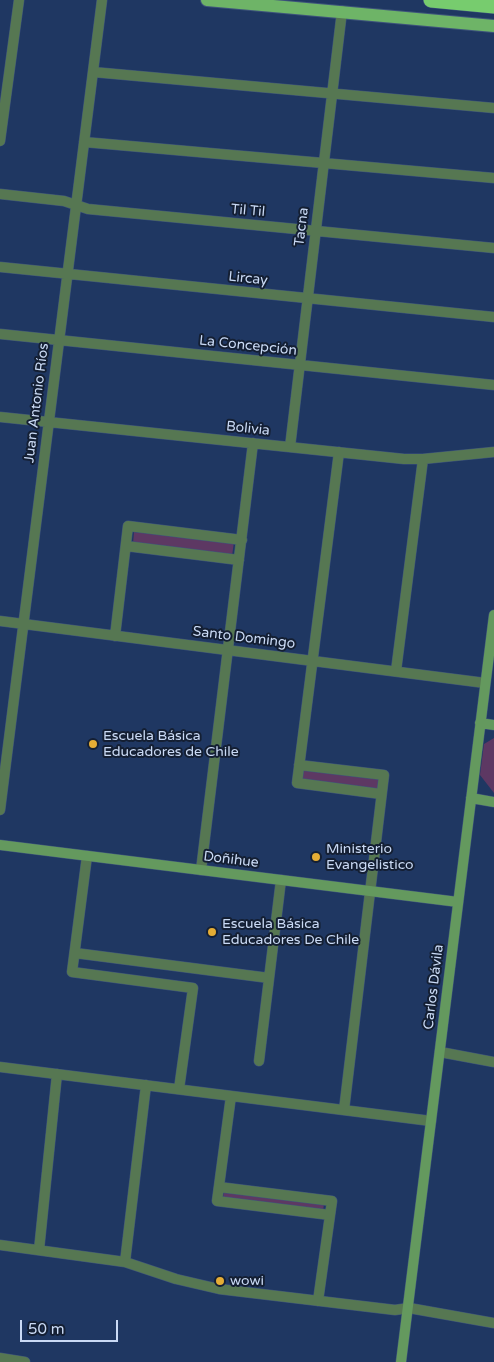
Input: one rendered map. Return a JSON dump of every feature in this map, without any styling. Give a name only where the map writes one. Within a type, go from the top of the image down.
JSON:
[{"type":"highway","points":[[431,0],[494,6]]},
{"type":"main road","points":[[206,0],[494,26]]},
{"type":"street","points":[[0,141],[19,0]]},
{"type":"street","name":"Juan Antonio Ríos","points":[[0,810],[102,0]]},
{"type":"street","name":"Tacna","points":[[290,447],[342,11]]},
{"type":"street","points":[[93,72],[494,108]]},
{"type":"street","points":[[84,142],[494,178]]},
{"type":"street","name":"Til Til","points":[[0,194],[64,201],[88,209],[494,248]]},
{"type":"street","name":"Lircay","points":[[0,267],[494,317]]},
{"type":"street","name":"La Concepción","points":[[0,334],[494,385]]},
{"type":"street","name":"Bolivia","points":[[0,417],[404,459],[494,452]]},
{"type":"street","points":[[201,870],[254,443]]},
{"type":"street","points":[[339,452],[297,783],[381,794]]},
{"type":"street","points":[[396,671],[423,459]]},
{"type":"street","points":[[115,636],[128,526],[242,540]]},
{"type":"street","points":[[126,546],[239,560]]},
{"type":"street","name":"Carlos Dávila","points":[[401,1362],[494,615]]},
{"type":"street","name":"Santo Domingo","points":[[0,621],[485,682]]},
{"type":"street","points":[[480,723],[494,725]]},
{"type":"street","points":[[299,764],[384,775],[344,1110]]},
{"type":"street","points":[[471,798],[494,802]]},
{"type":"street","name":"Doñihue","points":[[0,845],[458,902]]},
{"type":"street","points":[[87,856],[72,972],[193,988],[179,1089]]},
{"type":"street","points":[[258,1061],[282,880]]},
{"type":"street","points":[[75,953],[269,978]]},
{"type":"street","points":[[440,1052],[494,1062]]},
{"type":"street","points":[[0,1067],[432,1121]]},
{"type":"street","points":[[39,1250],[57,1074]]},
{"type":"street","points":[[125,1262],[146,1085]]},
{"type":"street","points":[[231,1096],[217,1201],[330,1215]]},
{"type":"street","points":[[219,1187],[332,1201],[318,1301]]},
{"type":"street","points":[[0,1245],[125,1262],[196,1285],[219,1289],[395,1310],[409,1308],[494,1323]]},
{"type":"street","points":[[0,1358],[25,1362]]},
{"type":"shaded area","points":[[134,532],[234,542],[232,556],[133,544]]},
{"type":"shaded area","points":[[494,738],[494,793],[480,775],[484,744]]},
{"type":"shaded area","points":[[303,768],[380,777],[378,790],[301,781]]},
{"type":"shaded area","points":[[224,1189],[324,1204],[323,1211],[223,1199]]},
{"type":"place","name":"Escuela Básica Educadores de Chile","points":[[93,744]]},
{"type":"place","name":"Ministerio Evangelistico","points":[[316,857]]},
{"type":"place","name":"Escuela Básica Educadores De Chile","points":[[212,932]]},
{"type":"place","name":"wowi","points":[[220,1281]]}]
